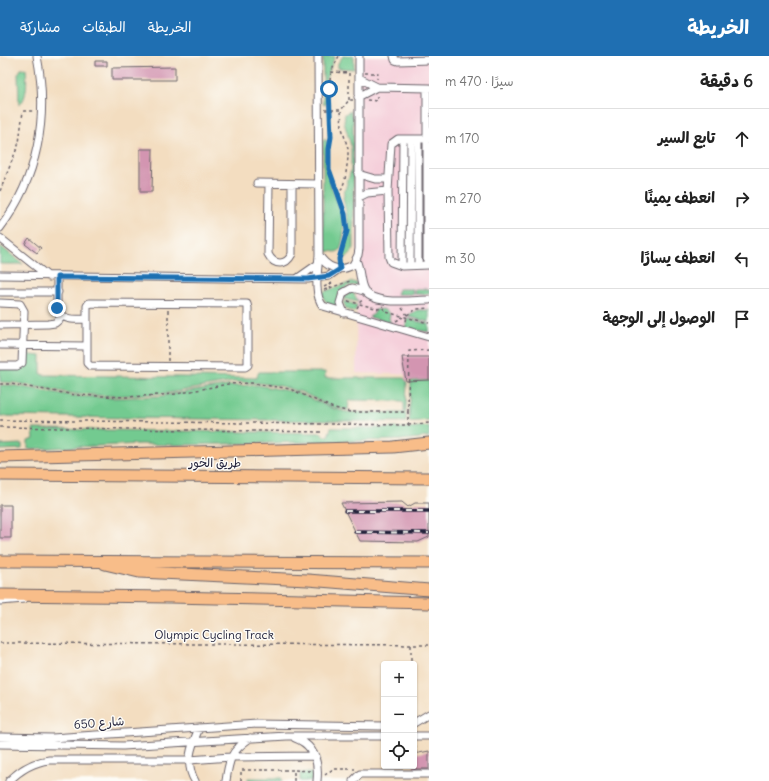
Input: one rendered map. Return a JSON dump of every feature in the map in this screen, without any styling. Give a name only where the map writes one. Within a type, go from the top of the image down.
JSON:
[{"type":"highway","points":[[0,457],[393,447],[429,443]]},
{"type":"highway","name":"طريق الخور","points":[[0,475],[429,478]]},
{"type":"highway","points":[[0,561],[429,563]]},
{"type":"highway","points":[[95,561],[117,568],[139,572],[308,580],[429,590]]},
{"type":"highway","points":[[0,595],[178,597],[429,603]]},
{"type":"street","points":[[0,228],[18,201],[30,174],[37,148],[42,110],[42,90],[37,56]]},
{"type":"street","points":[[318,56],[318,278],[321,290],[319,299],[323,306],[429,337]]},
{"type":"street","points":[[0,275],[49,277],[318,278],[329,276],[340,269],[349,267],[356,260],[359,249],[359,56]]},
{"type":"street","points":[[394,56],[395,60],[398,61],[429,60]]},
{"type":"street","points":[[359,78],[377,87],[428,88],[428,139],[428,265],[402,266],[391,262],[389,257],[388,179],[391,144],[398,139],[428,139]]},
{"type":"street","points":[[358,97],[377,87]]},
{"type":"street","points":[[402,266],[403,139]]},
{"type":"street","points":[[414,139],[418,265]]},
{"type":"street","points":[[410,266],[414,139]]},
{"type":"street","points":[[358,174],[368,178],[388,179]]},
{"type":"street","points":[[257,183],[318,184]]},
{"type":"street","points":[[269,184],[268,254],[271,259],[279,263],[286,262],[292,254],[292,184]]},
{"type":"street","points":[[359,197],[367,192],[388,191]]},
{"type":"street","points":[[0,238],[49,277]]},
{"type":"street","points":[[318,255],[326,265],[340,269]]},
{"type":"street","points":[[356,260],[359,266],[360,280],[364,291]]},
{"type":"street","points":[[298,278],[318,264]]},
{"type":"street","points":[[57,277],[57,308],[62,317]]},
{"type":"street","points":[[344,313],[340,299],[343,293],[349,289],[364,291],[383,304],[397,300],[429,300]]},
{"type":"street","points":[[0,292],[58,292]]},
{"type":"street","points":[[0,303],[20,304],[24,311],[22,360],[20,365],[0,366]]},
{"type":"street","points":[[91,303],[168,304],[247,304],[248,363],[245,367],[92,367],[87,363],[87,306],[91,303]]},
{"type":"street","points":[[0,325],[48,324],[55,323],[62,317],[87,319]]},
{"type":"street","points":[[0,345],[87,346]]},
{"type":"street","points":[[0,601],[13,601],[31,596]]},
{"type":"street","points":[[417,721],[429,714]]},
{"type":"street","name":"شارع 650","points":[[0,737],[52,738],[257,724],[381,726]]},
{"type":"street","points":[[195,781],[191,772],[189,760],[199,728]]},
{"type":"street","points":[[286,736],[303,741],[316,756],[318,767],[317,781]]},
{"type":"street","name":"شارع 650","points":[[0,744],[123,746],[286,736],[381,736]]},
{"type":"street","points":[[417,736],[429,736]]},
{"type":"street","points":[[226,781],[230,757],[250,738]]},
{"type":"street","points":[[9,781],[26,767],[43,760],[189,760],[230,757],[316,756]]},
{"type":"street","points":[[353,781],[360,774],[410,777],[429,774]]},
{"type":"path","points":[[339,56],[331,72],[329,89],[331,130],[329,169],[345,214],[347,231],[339,259],[340,269]]},
{"type":"path","points":[[331,72],[349,73],[349,100]]},
{"type":"path","points":[[0,191],[19,143],[23,111],[42,110]]},
{"type":"path","points":[[339,196],[345,180],[348,158],[348,149],[342,128],[341,110]]},
{"type":"path","points":[[321,290],[343,282],[360,280]]},
{"type":"path","points":[[321,290],[324,286],[334,282]]},
{"type":"path","points":[[340,299],[379,309],[383,304]]},
{"type":"path","points":[[397,300],[407,316],[405,330]]},
{"type":"path","points":[[168,304],[168,366]]},
{"type":"path","points":[[383,304],[386,312],[407,316],[429,323]]},
{"type":"path","points":[[407,316],[417,308],[429,308]]},
{"type":"path","points":[[408,425],[409,351],[429,350]]},
{"type":"path","points":[[0,384],[12,384],[71,394],[127,397],[176,394],[224,385],[252,383],[290,389],[330,407],[350,412],[408,412]]},
{"type":"path","points":[[0,420],[408,425],[429,423]]},
{"type":"path","points":[[0,427],[322,432]]},
{"type":"path","name":"Olympic Cycling Track","points":[[0,643],[429,645]]},
{"type":"path","points":[[411,645],[411,661]]},
{"type":"path","points":[[241,781],[241,770],[294,770]]},
{"type":"shaded area","points":[[359,56],[429,56],[429,375],[356,373]]},
{"type":"green space","points":[[323,56],[335,56],[326,79],[326,105],[323,104]]},
{"type":"green space","points":[[343,56],[354,56],[354,69],[338,68],[338,63]]},
{"type":"green space","points":[[21,69],[26,69],[27,83],[24,98],[19,105],[18,74]]},
{"type":"green space","points":[[351,111],[351,115],[353,116],[354,248],[350,255],[343,259],[349,228],[343,197],[351,170],[351,146],[344,122],[345,114]]},
{"type":"green space","points":[[325,139],[328,143],[328,174],[342,217],[344,232],[340,250],[336,252],[326,251],[323,247],[323,141]]},
{"type":"green space","points":[[0,246],[23,264],[0,264]]},
{"type":"green space","points":[[352,282],[357,283],[358,285],[348,286],[339,293],[338,307],[329,304],[323,298],[323,292]]},
{"type":"green space","points":[[399,289],[413,289],[412,294],[397,294]]},
{"type":"green space","points":[[415,289],[429,289],[429,294],[414,294]]},
{"type":"green space","points":[[352,291],[358,302],[344,299],[345,296]]},
{"type":"green space","points":[[343,301],[357,305],[355,312],[346,309]]},
{"type":"green space","points":[[383,309],[390,314],[389,319],[391,323],[369,317],[374,314],[375,310]]},
{"type":"green space","points":[[417,310],[429,310],[429,322],[409,317],[409,315]]},
{"type":"green space","points":[[408,319],[429,324],[429,332],[405,328]]},
{"type":"green space","points":[[25,350],[29,350],[30,355],[41,356],[41,374],[43,375],[256,378],[259,372],[325,372],[325,378],[404,378],[407,382],[406,411],[404,411],[404,403],[402,401],[350,400],[348,410],[332,407],[301,392],[280,386],[259,383],[233,382],[168,393],[114,396],[75,394],[16,383],[0,382],[0,368],[19,368],[23,366]]},
{"type":"green space","points":[[429,380],[429,420],[409,422],[411,381]]},
{"type":"green space","points":[[0,385],[11,385],[75,396],[114,398],[160,396],[226,386],[258,385],[295,392],[334,409],[347,412],[406,413],[406,422],[0,416]]},
{"type":"green space","points":[[429,426],[429,437],[400,440],[177,445],[141,444],[28,449],[28,441],[34,439],[33,429],[322,433],[323,436],[328,436],[331,428],[406,428]]},
{"type":"green space","points":[[22,444],[22,449],[0,450],[0,445]]},
{"type":"green space","points":[[300,773],[312,773],[312,781],[300,781]]},
{"type":"green space","points":[[248,778],[282,778],[282,781],[248,781]]},
{"type":"building","points":[[95,61],[107,61],[107,66],[95,66]]},
{"type":"building","points":[[175,67],[175,80],[112,80],[112,68]]},
{"type":"building","points":[[140,149],[153,149],[152,192],[140,192]]},
{"type":"building","points":[[29,238],[41,248],[37,253],[25,244]]},
{"type":"building","points":[[402,357],[429,357],[429,380],[406,381]]},
{"type":"building","points":[[402,502],[408,507],[415,503],[429,503],[429,537],[418,542],[360,541],[341,503]]},
{"type":"building","points":[[0,505],[11,505],[11,538],[0,538]]},
{"type":"building","points":[[429,751],[429,769],[417,769],[417,753]]},
{"type":"railway","points":[[345,511],[429,511]]},
{"type":"railway","points":[[355,532],[429,533]]},
{"type":"route","points":[[57,308],[57,277],[308,279],[329,276],[340,269],[339,259],[346,238],[347,224],[345,214],[329,169],[331,110],[329,89]]}]
